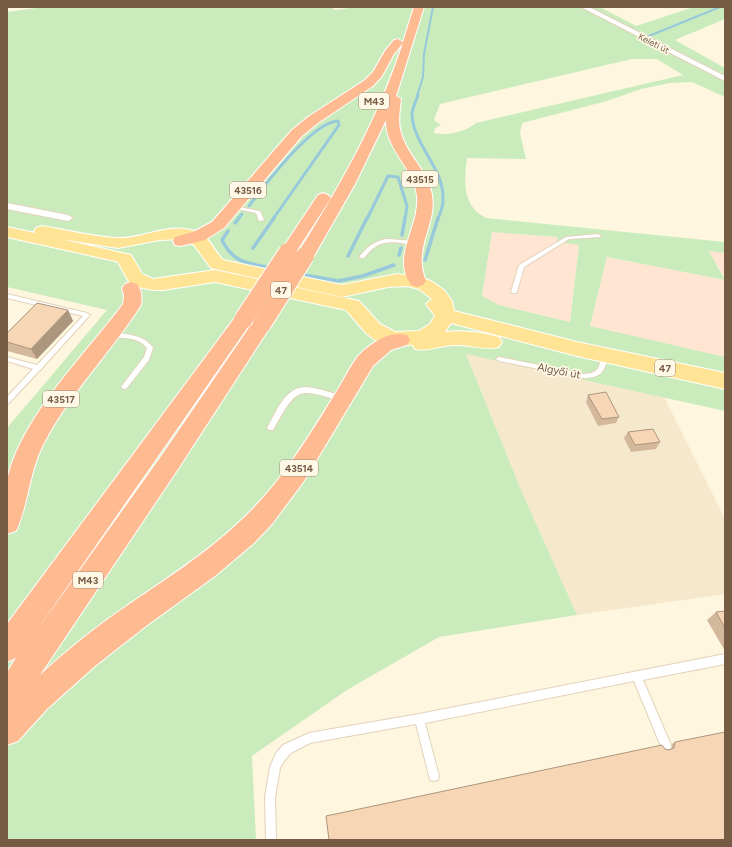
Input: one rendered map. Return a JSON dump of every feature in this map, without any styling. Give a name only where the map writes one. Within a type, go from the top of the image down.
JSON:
[{"type":"highway","name":"M43","points":[[7,697],[170,462],[252,322],[361,159],[385,108],[396,80],[419,7]]},
{"type":"highway","name":"M43","points":[[378,90],[400,35]]},
{"type":"highway","name":"43516","points":[[188,239],[218,225],[305,125],[369,83],[378,74],[400,35]]},
{"type":"highway","name":"43515","points":[[396,80],[393,114],[394,135],[419,176],[423,188],[425,204],[411,262],[412,274],[416,281]]},
{"type":"highway","name":"M43","points":[[297,254],[314,212],[345,158]]},
{"type":"highway","name":"43517","points":[[7,523],[18,480],[36,436],[68,389],[132,305],[133,296],[130,288]]},
{"type":"highway","name":"M43","points":[[7,648],[252,322]]},
{"type":"highway","name":"43514","points":[[7,730],[55,681],[96,646],[192,577],[245,534],[287,486],[366,361],[392,342]]},
{"type":"main road","points":[[7,223],[103,258],[123,263]]},
{"type":"main road","points":[[7,232],[38,235],[117,248],[130,248],[139,244],[166,240],[188,239]]},
{"type":"main road","name":"47","points":[[188,239],[206,247],[209,255],[217,264],[328,288],[350,290],[380,281],[396,279],[416,281],[440,295],[442,317]]},
{"type":"main road","name":"47","points":[[188,239],[201,262],[214,269],[345,296],[363,296],[384,288],[404,286],[424,292],[442,317],[464,330],[510,340],[577,349],[725,381]]},
{"type":"main road","points":[[130,288],[122,278],[123,263],[139,244]]},
{"type":"main road","name":"47","points":[[123,263],[134,278],[150,285],[166,285],[199,276],[215,276],[352,305],[360,311],[371,328],[392,342],[410,339],[442,317]]},
{"type":"main road","name":"47","points":[[130,288],[146,292],[163,292],[199,283],[220,283],[326,305],[343,310],[370,339],[412,346],[445,337],[456,336],[510,345],[577,349]]},
{"type":"street","name":"Keleti út","points":[[584,7],[725,79]]},
{"type":"street","points":[[7,206],[68,218]]},
{"type":"lane","points":[[234,207],[258,212],[261,220]]},
{"type":"lane","points":[[514,292],[521,266],[568,238],[598,236]]},
{"type":"lane","points":[[362,257],[368,248],[376,242],[392,240],[416,243]]},
{"type":"lane","points":[[7,296],[87,315],[40,368],[7,401]]},
{"type":"lane","points":[[110,334],[140,339],[147,343],[150,348],[147,358],[124,387]]},
{"type":"lane","name":"Algyői út","points":[[499,359],[584,376],[592,376],[602,369],[605,355]]},
{"type":"lane","points":[[7,359],[40,368]]},
{"type":"lane","points":[[270,428],[290,396],[299,389],[314,388],[343,399]]},
{"type":"lane","points":[[271,840],[270,805],[272,781],[280,757],[288,749],[309,738],[419,720],[725,659]]},
{"type":"lane","points":[[637,677],[666,745]]},
{"type":"lane","points":[[419,720],[434,776]]},
{"type":"shaded area","points":[[492,232],[558,237],[557,242],[579,244],[570,322],[499,305],[482,296]]},
{"type":"shaded area","points":[[708,251],[725,253],[725,277]]},
{"type":"shaded area","points":[[607,257],[725,280],[725,357],[590,327]]},
{"type":"shaded area","points":[[466,354],[664,397],[725,519],[725,594],[577,615],[521,490]]},
{"type":"green space","points":[[44,7],[331,7],[335,10],[357,7],[600,7],[636,26],[694,7],[725,7],[725,19],[675,40],[725,68],[725,97],[692,82],[670,83],[641,89],[607,101],[522,123],[520,133],[526,159],[467,158],[465,184],[466,192],[472,207],[486,218],[725,242],[725,253],[709,251],[725,280],[607,257],[590,326],[725,357],[725,411],[466,354],[521,490],[577,615],[439,637],[347,690],[252,756],[256,840],[7,840],[7,428],[107,310],[7,287],[7,12]],"holes":[[[632,59],[657,59],[683,75],[476,123],[467,129],[456,132],[445,134],[434,133],[435,128],[441,125],[434,120],[440,104]],[[492,232],[557,237],[557,242],[579,245],[570,322],[499,305],[482,296]]]},
{"type":"building","points":[[37,303],[68,310],[31,349],[7,342],[7,333]]},
{"type":"building","points":[[606,392],[619,417],[602,419],[588,395]]},
{"type":"building","points":[[653,429],[660,442],[635,445],[628,432]]},
{"type":"building","points":[[725,611],[725,628],[716,612]]},
{"type":"building","points":[[725,732],[725,840],[329,840],[326,816],[662,745],[665,749],[669,750],[674,748],[675,742]]},
{"type":"waterway","points":[[417,96],[423,77],[424,54],[433,7]]},
{"type":"waterway","points":[[649,36],[720,7]]},
{"type":"waterway","points":[[418,95],[412,115],[414,127],[418,137],[435,168],[442,189],[443,203],[438,219]]},
{"type":"waterway","points":[[249,206],[277,170],[303,143],[327,124],[338,121],[339,125],[273,219]]},
{"type":"waterway","points":[[367,219],[388,176],[398,177],[407,206],[405,219]]},
{"type":"waterway","points":[[238,219],[242,214]]},
{"type":"waterway","points":[[235,223],[239,218]]},
{"type":"waterway","points":[[253,248],[274,218]]},
{"type":"waterway","points":[[348,256],[367,218]]},
{"type":"waterway","points":[[402,235],[405,218]]},
{"type":"waterway","points":[[425,260],[438,218]]},
{"type":"waterway","points":[[228,231],[222,240],[232,254],[242,261],[272,268]]},
{"type":"waterway","points":[[399,255],[401,248]]},
{"type":"waterway","points":[[299,274],[338,281],[363,276],[394,265]]}]
